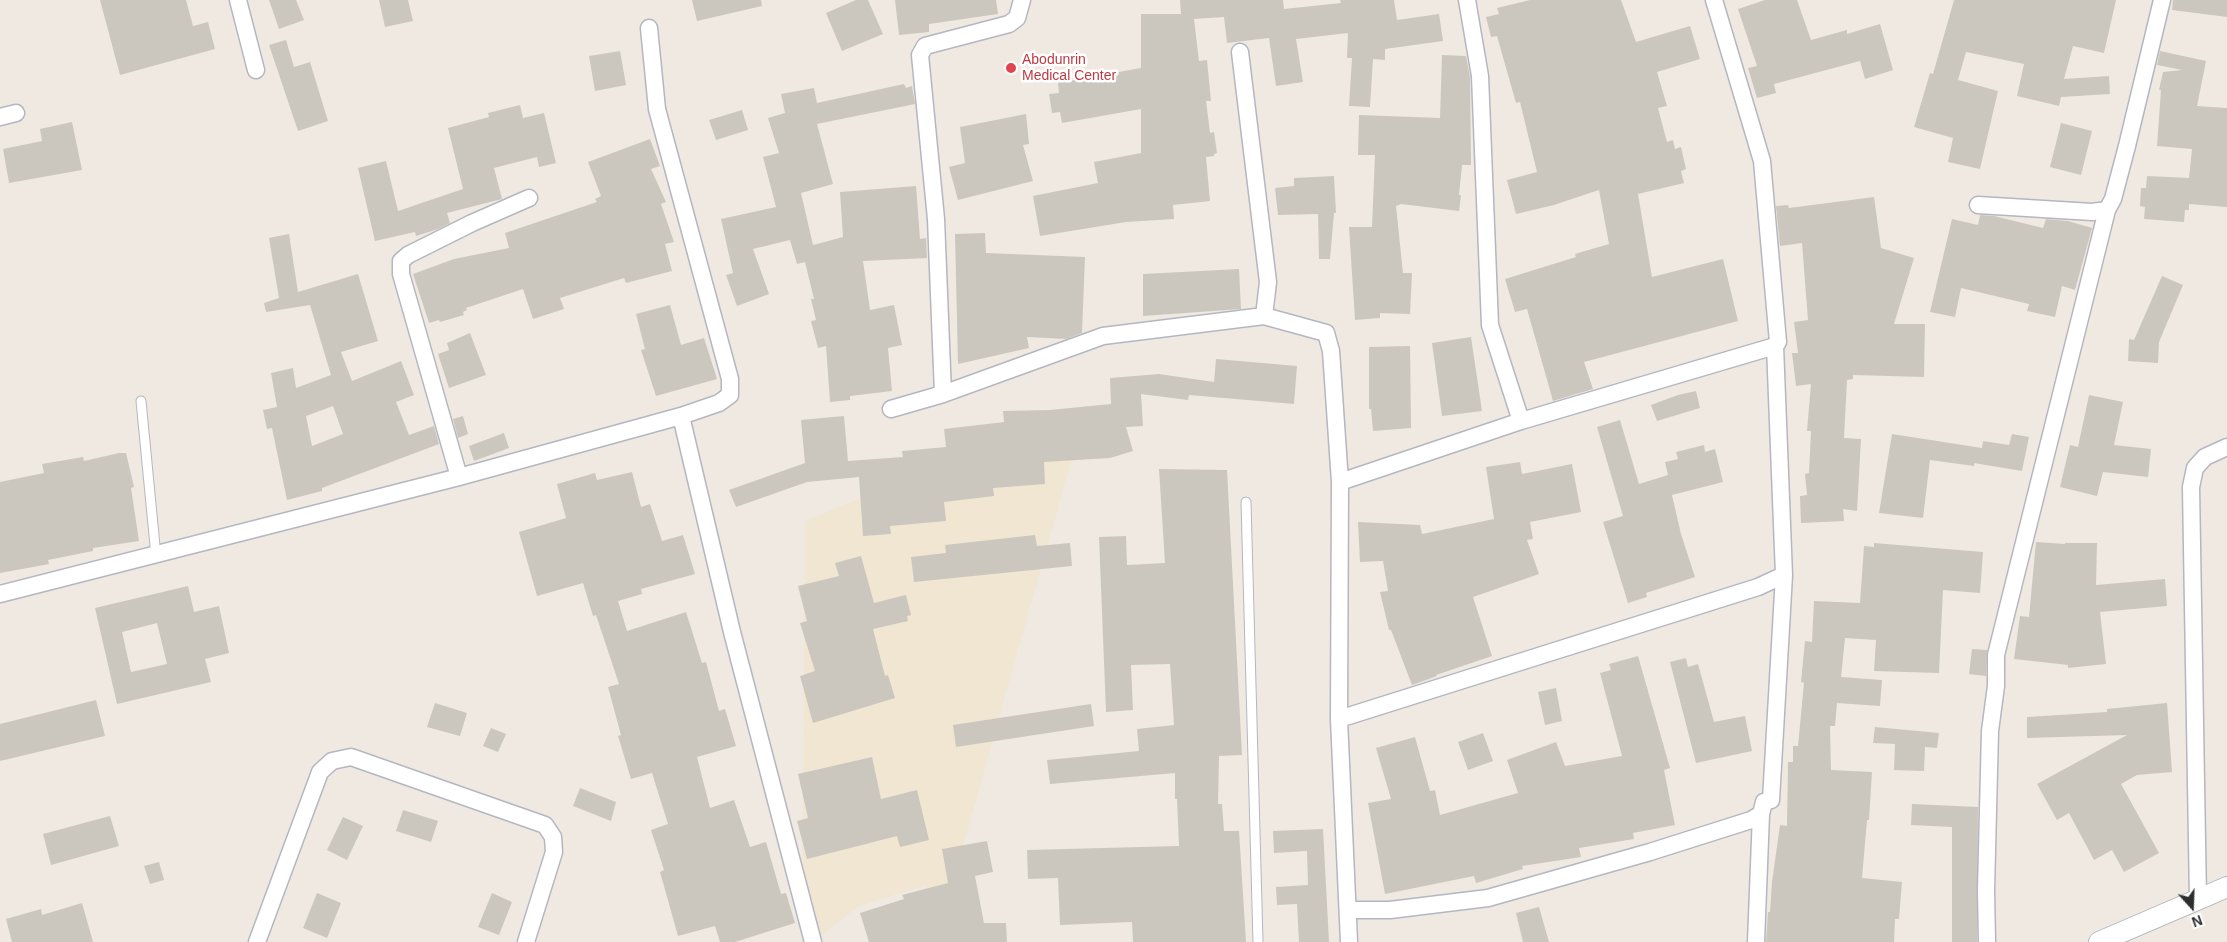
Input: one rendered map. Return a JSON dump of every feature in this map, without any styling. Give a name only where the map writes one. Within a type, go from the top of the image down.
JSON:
[{"type":"street","points":[[238,0],[256,70]]},
{"type":"street","points":[[943,394],[936,219],[920,55],[925,46],[1009,24],[1017,18],[1022,0]]},
{"type":"street","points":[[1467,0],[1480,76],[1490,325],[1522,421]]},
{"type":"street","points":[[1714,0],[1762,161],[1778,342],[1775,346],[1784,575],[1771,800],[1764,802],[1761,814],[1756,942]]},
{"type":"street","points":[[1987,942],[1986,890],[1990,731],[1996,686],[1996,655],[2107,210],[2113,199],[2162,0]]},
{"type":"street","points":[[0,594],[459,478],[681,416],[719,403],[730,395],[730,379],[657,109],[650,28]]},
{"type":"street","points":[[1240,52],[1268,282],[1264,316]]},
{"type":"street","points":[[459,478],[401,274],[401,261],[408,255],[472,223],[529,198]]},
{"type":"street","points":[[1978,205],[2092,212],[2107,210]]},
{"type":"street","points":[[891,409],[943,394],[1103,336],[1264,316],[1326,333],[1331,351],[1340,482],[1339,719],[1349,942]]},
{"type":"street","points":[[1340,482],[1522,421],[1775,346]]},
{"type":"street","points":[[681,416],[732,632],[813,942]]},
{"type":"street","points":[[2198,900],[2191,487],[2195,468],[2205,457],[2227,447]]},
{"type":"street","points":[[1339,719],[1750,590],[1784,575]]},
{"type":"street","points":[[257,942],[320,772],[332,761],[351,757],[545,825],[553,837],[554,852],[526,942]]},
{"type":"street","points":[[1348,910],[1390,910],[1488,898],[1650,852],[1751,820],[1761,814]]},
{"type":"street","points":[[2100,942],[2227,887]]},
{"type":"lane","points":[[141,401],[156,556]]},
{"type":"lane","points":[[1246,502],[1258,942]]},
{"type":"shaded area","points":[[1087,405],[939,932],[917,935],[926,885],[859,906],[813,942],[802,942],[805,521]]},
{"type":"building","points":[[100,0],[186,0],[193,26],[208,22],[215,49],[120,75]]},
{"type":"building","points":[[269,0],[296,0],[304,20],[279,29]]},
{"type":"building","points":[[379,0],[408,0],[413,21],[385,27]]},
{"type":"building","points":[[692,0],[761,0],[762,6],[697,21]]},
{"type":"building","points":[[856,0],[868,0],[883,34],[842,51],[826,13]]},
{"type":"building","points":[[895,0],[996,0],[998,14],[929,24],[929,32],[899,35]]},
{"type":"building","points":[[1180,0],[1283,0],[1284,9],[1341,3],[1340,0],[1394,0],[1397,20],[1439,14],[1443,41],[1385,49],[1385,60],[1373,59],[1370,107],[1349,106],[1352,58],[1347,58],[1348,33],[1296,39],[1303,82],[1276,86],[1269,38],[1227,43],[1224,17],[1194,19],[1199,61],[1207,60],[1211,101],[1206,101],[1210,133],[1214,132],[1217,153],[1214,156],[1206,157],[1210,201],[1173,205],[1174,219],[1126,222],[1040,236],[1033,196],[1098,183],[1094,162],[1141,153],[1141,109],[1062,123],[1060,112],[1052,113],[1049,94],[1059,93],[1058,83],[1141,68],[1141,14],[1181,14]]},
{"type":"building","points":[[1530,0],[1621,0],[1636,42],[1690,26],[1700,59],[1657,72],[1667,106],[1658,108],[1667,142],[1673,140],[1675,149],[1681,147],[1686,169],[1681,171],[1684,183],[1638,194],[1652,277],[1723,259],[1738,321],[1584,362],[1593,389],[1553,401],[1527,309],[1515,312],[1505,279],[1576,257],[1575,254],[1609,244],[1599,190],[1554,205],[1516,214],[1507,180],[1537,172],[1520,102],[1516,103],[1497,36],[1491,37],[1486,17],[1499,14],[1497,8]]},
{"type":"building","points":[[1765,0],[1797,0],[1811,40],[1847,30],[1847,34],[1880,24],[1893,70],[1865,79],[1860,61],[1774,84],[1776,93],[1757,98],[1748,68],[1757,66],[1738,9]]},
{"type":"building","points":[[1954,0],[2116,0],[2104,53],[2073,46],[2064,79],[2109,76],[2110,94],[2061,97],[2059,106],[2017,96],[2024,64],[1966,52],[1958,80],[1998,91],[1980,169],[1948,162],[1953,138],[1914,127],[1930,73],[1933,74]]},
{"type":"building","points":[[2173,0],[2227,0],[2227,17],[2172,10]]},
{"type":"building","points":[[286,40],[294,67],[310,62],[328,121],[298,131],[269,45]]},
{"type":"building","points":[[620,51],[626,85],[595,91],[589,56]]},
{"type":"building","points":[[2160,51],[2206,61],[2197,106],[2227,108],[2227,207],[2189,204],[2189,210],[2185,210],[2184,222],[2144,219],[2145,207],[2140,206],[2141,188],[2146,188],[2147,176],[2189,178],[2192,149],[2157,146],[2161,90],[2159,90],[2163,72],[2182,70],[2157,65]]},
{"type":"building","points":[[1442,55],[1466,56],[1470,77],[1471,165],[1462,165],[1459,211],[1401,204],[1396,206],[1403,273],[1412,273],[1410,314],[1380,313],[1380,318],[1355,320],[1349,227],[1372,227],[1375,155],[1358,155],[1359,115],[1440,118]]},
{"type":"building","points":[[904,84],[906,88],[912,86],[915,104],[817,124],[833,184],[801,193],[813,245],[843,237],[840,192],[916,186],[920,239],[926,238],[927,258],[863,261],[870,310],[894,305],[902,345],[888,348],[892,391],[850,396],[850,400],[830,402],[826,346],[818,348],[811,321],[816,320],[811,299],[814,299],[805,262],[797,264],[790,240],[753,249],[769,294],[737,306],[726,275],[733,273],[721,219],[776,207],[763,157],[779,153],[768,118],[785,113],[781,94],[814,88],[817,103]]},
{"type":"building","points":[[520,105],[523,118],[544,113],[556,163],[539,167],[537,157],[494,168],[502,199],[447,213],[450,223],[438,229],[416,236],[415,232],[375,241],[358,168],[386,161],[398,211],[463,189],[448,128],[489,117],[488,113]]},
{"type":"building","points":[[742,110],[748,130],[716,140],[709,120]]},
{"type":"building","points":[[1026,114],[1029,144],[1023,145],[1033,181],[958,200],[949,167],[965,163],[960,127]]},
{"type":"building","points":[[72,122],[82,170],[9,183],[3,149],[42,141],[40,129]]},
{"type":"building","points":[[2061,123],[2092,131],[2081,175],[2050,167]]},
{"type":"building","points":[[650,139],[660,166],[651,169],[666,202],[661,204],[674,242],[665,244],[672,271],[626,283],[624,278],[560,298],[564,309],[533,319],[523,289],[466,308],[467,310],[463,312],[464,315],[429,323],[413,274],[454,259],[509,248],[505,233],[597,202],[595,199],[601,196],[588,162]]},
{"type":"building","points":[[1334,176],[1336,213],[1334,213],[1330,259],[1319,259],[1318,214],[1278,215],[1275,188],[1294,186],[1294,178]]},
{"type":"building","points":[[1874,197],[1881,248],[1914,258],[1894,324],[1925,324],[1924,377],[1853,375],[1853,379],[1847,380],[1844,438],[1861,439],[1857,511],[1843,509],[1844,521],[1801,523],[1800,496],[1807,495],[1805,474],[1809,473],[1811,431],[1807,431],[1811,384],[1796,386],[1792,353],[1798,353],[1794,322],[1808,320],[1802,243],[1780,246],[1776,206],[1788,205],[1789,208]]},
{"type":"building","points":[[1980,215],[1994,216],[2043,228],[2046,219],[2068,221],[2092,228],[2075,290],[2062,286],[2055,317],[2027,311],[2029,304],[1961,288],[1955,317],[1930,312],[1952,219],[1978,225]]},
{"type":"building","points":[[985,233],[986,253],[1085,257],[1082,333],[1066,339],[1027,337],[1029,348],[958,364],[955,234]]},
{"type":"building","points":[[289,234],[298,292],[358,274],[378,341],[341,352],[352,381],[401,361],[414,395],[396,402],[409,435],[434,426],[439,444],[322,488],[322,491],[287,500],[272,428],[267,429],[263,410],[277,407],[271,373],[293,368],[296,388],[331,375],[310,305],[266,312],[264,303],[279,298],[269,238]],"holes":[[[333,406],[343,434],[312,446],[306,416]]]},
{"type":"building","points":[[1239,269],[1241,309],[1143,316],[1143,274]]},
{"type":"building","points":[[2162,276],[2183,285],[2159,342],[2158,363],[2128,361],[2129,339],[2134,340]]},
{"type":"building","points":[[670,305],[681,345],[704,338],[717,379],[656,396],[641,350],[645,349],[636,314]]},
{"type":"building","points":[[470,333],[486,375],[449,388],[438,354],[449,350],[447,343]]},
{"type":"building","points":[[1471,337],[1482,411],[1442,416],[1432,343]]},
{"type":"building","points":[[1410,346],[1411,428],[1373,431],[1371,409],[1369,409],[1369,347]]},
{"type":"building","points":[[1216,359],[1297,366],[1294,404],[1189,395],[1188,400],[1141,394],[1143,426],[1126,427],[1133,451],[1110,458],[1044,462],[1045,484],[993,488],[994,496],[944,502],[946,521],[890,526],[891,534],[863,536],[859,477],[807,482],[736,507],[729,490],[805,463],[801,420],[844,416],[848,461],[903,457],[902,451],[946,447],[944,429],[1004,422],[1003,411],[1050,410],[1111,404],[1110,378],[1159,374],[1214,382]]},
{"type":"building","points":[[1696,391],[1700,408],[1657,421],[1651,405],[1678,395]]},
{"type":"building","points":[[2089,395],[2123,402],[2114,445],[2151,449],[2148,477],[2103,472],[2097,496],[2060,487],[2070,445],[2078,447]]},
{"type":"building","points":[[463,416],[468,434],[458,438],[453,419]]},
{"type":"building","points":[[1620,420],[1639,484],[1668,475],[1665,462],[1678,459],[1676,452],[1704,445],[1705,452],[1715,449],[1723,482],[1672,495],[1681,534],[1695,577],[1646,593],[1647,597],[1628,603],[1603,522],[1623,516],[1597,427]]},
{"type":"building","points":[[504,433],[509,448],[474,461],[469,446]]},
{"type":"building","points":[[1892,434],[1982,448],[1983,441],[2009,445],[2012,434],[2029,437],[2022,471],[1974,463],[1974,466],[1930,460],[1923,518],[1879,513]]},
{"type":"building","points":[[126,453],[134,487],[131,488],[139,541],[93,548],[93,551],[48,560],[49,564],[0,573],[0,482],[44,473],[42,464],[83,457],[84,461]]},
{"type":"building","points":[[1520,462],[1522,474],[1572,464],[1581,512],[1530,522],[1533,539],[1527,540],[1539,574],[1473,597],[1492,656],[1412,685],[1391,630],[1389,630],[1380,592],[1388,591],[1383,561],[1360,562],[1358,522],[1420,525],[1422,534],[1494,519],[1486,467]]},
{"type":"building","points":[[1159,469],[1227,470],[1242,755],[1219,756],[1218,804],[1222,804],[1224,831],[1239,831],[1246,942],[1133,942],[1132,922],[1060,925],[1058,878],[1028,879],[1027,850],[1179,846],[1175,773],[1050,784],[1047,760],[1139,751],[1137,729],[1174,725],[1170,664],[1131,665],[1133,710],[1106,712],[1099,537],[1126,536],[1127,565],[1165,563]]},
{"type":"building","points":[[632,472],[641,507],[650,504],[662,541],[683,535],[695,574],[641,589],[642,594],[618,601],[627,631],[686,612],[702,663],[706,662],[719,711],[725,709],[736,746],[697,757],[710,808],[734,800],[750,847],[766,842],[781,894],[786,893],[795,923],[735,942],[720,942],[715,926],[678,936],[660,872],[664,870],[651,830],[668,824],[652,773],[631,779],[618,736],[621,735],[608,687],[619,684],[596,615],[593,616],[583,583],[537,596],[519,532],[566,518],[557,484],[595,473],[597,480]]},
{"type":"building","points":[[1035,535],[1037,546],[1070,543],[1072,566],[914,582],[911,557],[946,553],[945,545]]},
{"type":"building","points":[[2036,542],[2065,544],[2097,543],[2096,585],[2165,579],[2167,606],[2100,612],[2106,664],[2068,668],[2068,665],[2014,659],[2020,616],[2029,617]]},
{"type":"building","points":[[1874,543],[1983,552],[1980,593],[1943,590],[1939,673],[1874,671],[1876,640],[1845,638],[1841,677],[1882,680],[1880,706],[1837,703],[1835,726],[1830,726],[1831,770],[1872,772],[1869,820],[1867,820],[1862,878],[1902,882],[1899,919],[1895,919],[1894,942],[1766,942],[1768,912],[1770,912],[1780,825],[1787,826],[1788,762],[1793,762],[1793,746],[1798,746],[1804,683],[1801,682],[1805,641],[1812,642],[1814,601],[1860,603],[1864,546],[1874,547]]},
{"type":"building","points":[[861,556],[874,603],[906,595],[911,615],[907,616],[908,621],[873,629],[885,676],[888,675],[895,698],[813,723],[800,676],[815,671],[800,623],[807,621],[798,586],[839,576],[835,563]]},
{"type":"building","points":[[188,586],[194,612],[219,606],[229,653],[205,659],[211,682],[117,704],[95,608]],"holes":[[[157,623],[167,664],[131,672],[122,632]]]},
{"type":"building","points":[[1972,649],[1987,650],[1986,676],[1969,674]]},
{"type":"building","points":[[1638,656],[1670,768],[1664,770],[1675,825],[1633,833],[1634,839],[1579,848],[1581,857],[1522,866],[1523,869],[1476,883],[1474,876],[1385,894],[1368,803],[1391,799],[1376,748],[1415,737],[1430,791],[1435,790],[1440,815],[1518,793],[1507,760],[1556,742],[1565,766],[1622,756],[1600,673],[1611,670],[1609,664]]},
{"type":"building","points":[[1686,658],[1688,667],[1698,664],[1714,722],[1745,716],[1752,751],[1696,763],[1670,662]]},
{"type":"building","points":[[1556,688],[1562,721],[1545,725],[1538,692]]},
{"type":"building","points":[[96,700],[105,736],[0,761],[0,724]]},
{"type":"building","points":[[435,703],[467,713],[460,736],[427,727]]},
{"type":"building","points":[[2167,703],[2172,772],[2137,775],[2121,784],[2159,853],[2124,872],[2112,850],[2094,860],[2069,813],[2057,820],[2037,784],[2127,735],[2027,738],[2027,717],[2107,712],[2107,709]]},
{"type":"building","points":[[1091,704],[1094,726],[956,747],[953,725]]},
{"type":"building","points":[[1875,727],[1939,733],[1937,748],[1925,747],[1924,771],[1894,770],[1895,744],[1873,743]]},
{"type":"building","points":[[491,728],[506,734],[498,752],[483,746]]},
{"type":"building","points":[[1483,733],[1493,761],[1468,770],[1458,742]]},
{"type":"building","points":[[872,757],[881,799],[917,790],[929,840],[900,847],[897,836],[807,859],[797,821],[808,818],[798,774]]},
{"type":"building","points":[[580,788],[616,802],[611,821],[573,806]]},
{"type":"building","points":[[1912,804],[1978,807],[1977,942],[1952,942],[1952,827],[1911,825]]},
{"type":"building","points":[[403,810],[438,821],[431,842],[396,831]]},
{"type":"building","points":[[110,816],[119,846],[51,865],[43,834]]},
{"type":"building","points":[[343,817],[363,826],[347,860],[327,850]]},
{"type":"building","points":[[1323,829],[1329,942],[1299,942],[1297,904],[1277,905],[1276,887],[1308,885],[1307,851],[1274,853],[1273,831]]},
{"type":"building","points":[[987,841],[993,872],[975,876],[984,923],[1006,923],[1007,942],[869,942],[860,913],[904,899],[902,895],[948,883],[942,849]]},
{"type":"building","points":[[159,862],[164,880],[150,884],[144,866]]},
{"type":"building","points":[[317,893],[341,903],[327,938],[303,928]]},
{"type":"building","points":[[492,893],[512,902],[499,935],[478,927]]},
{"type":"building","points":[[82,903],[93,942],[12,942],[6,919],[41,909],[42,915]]},
{"type":"building","points":[[1539,907],[1549,942],[1523,942],[1516,913]]},
{"type":"place","name":"Abodunrin Medical Center","points":[[1011,68]]}]
